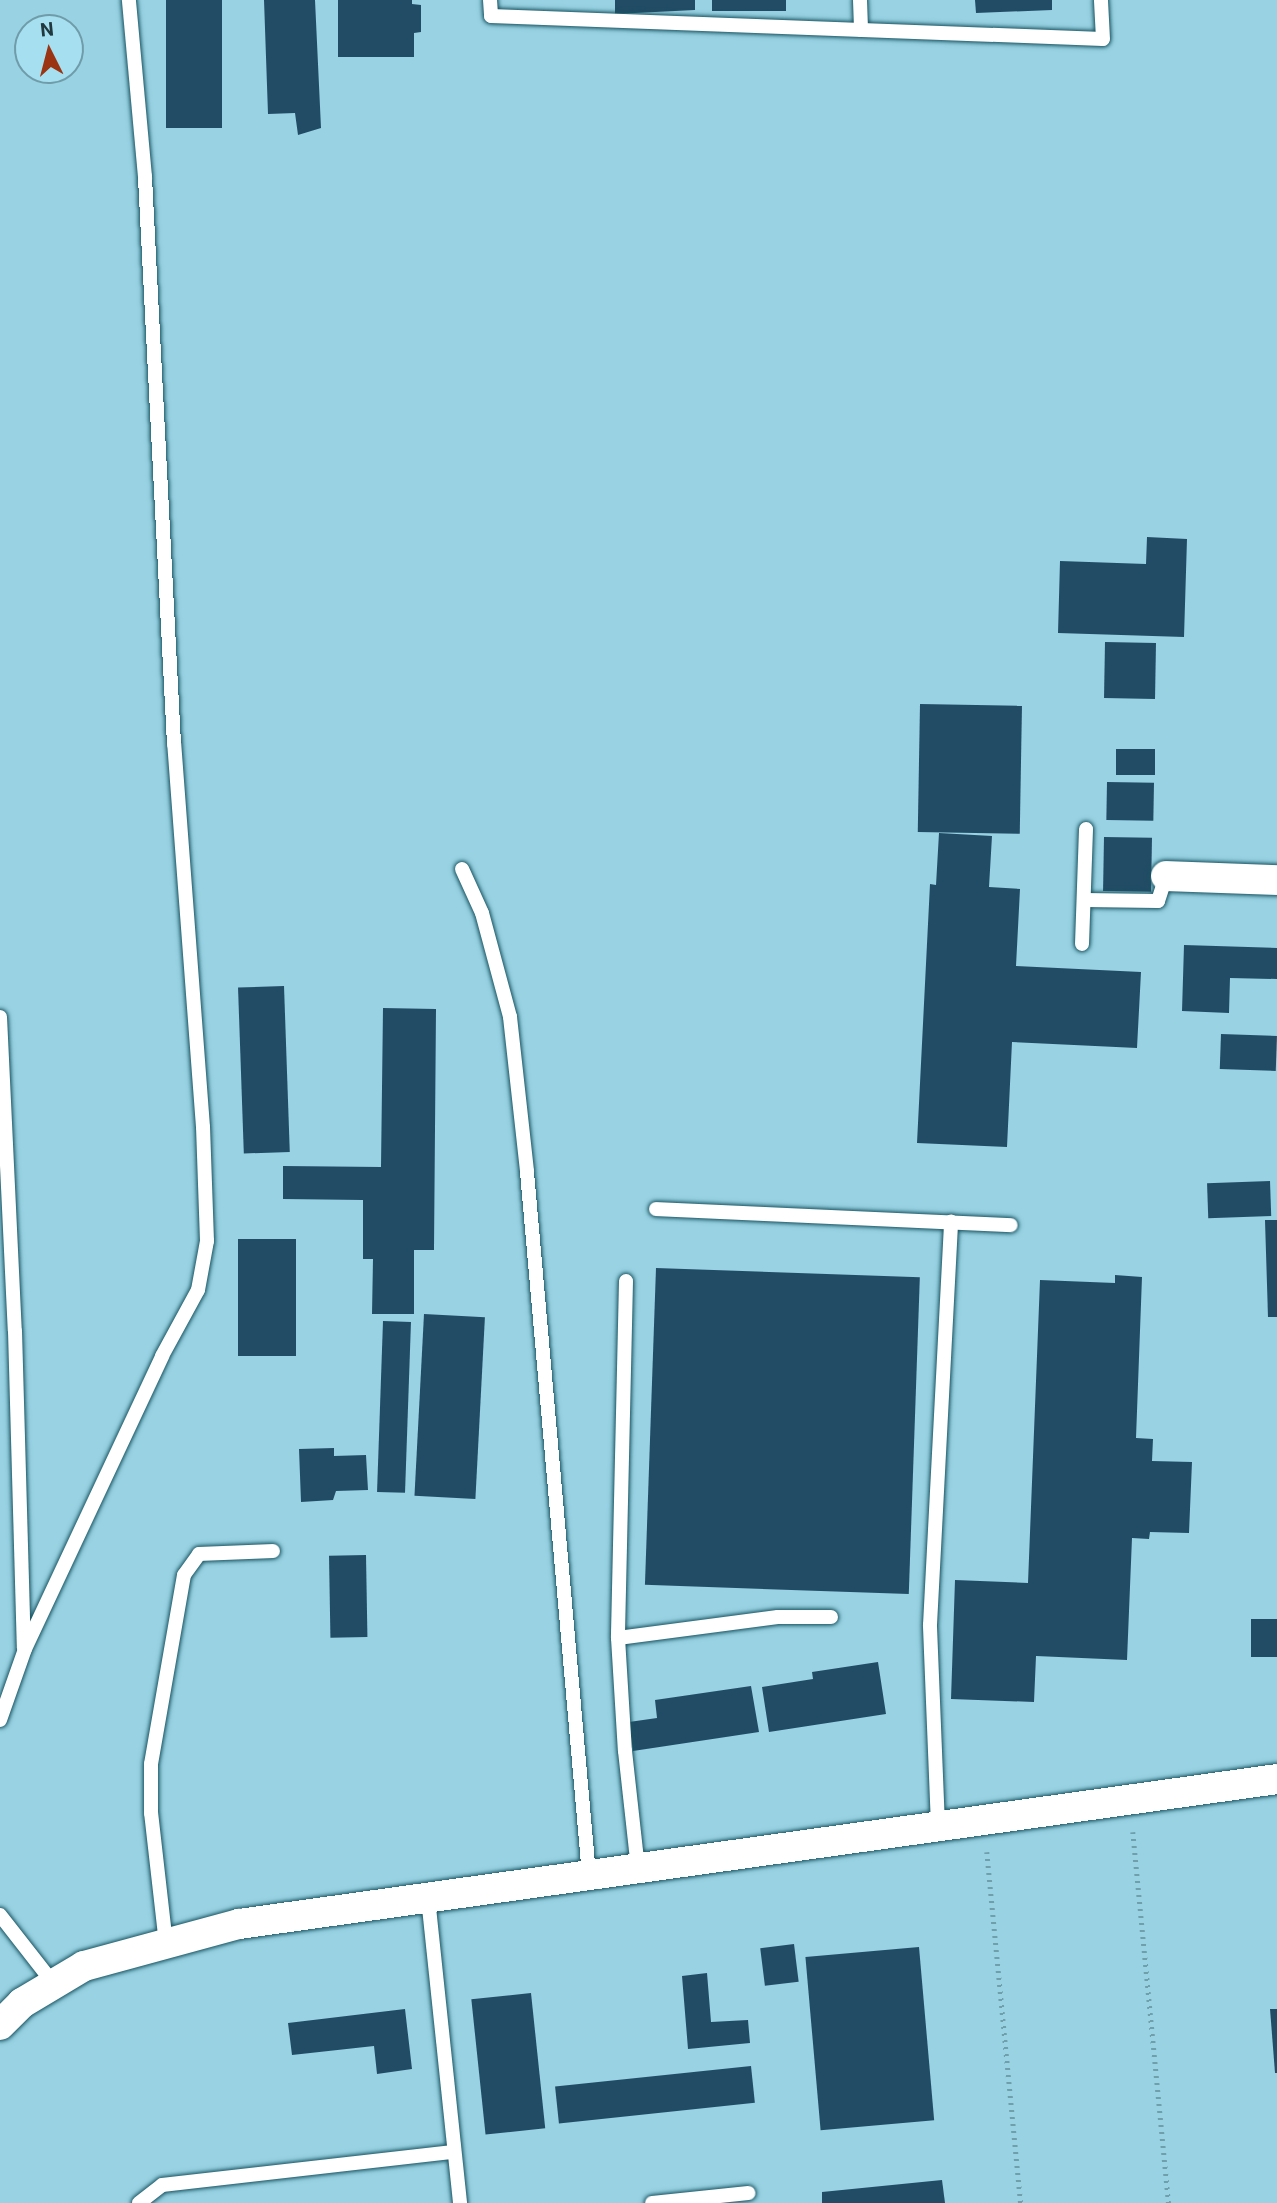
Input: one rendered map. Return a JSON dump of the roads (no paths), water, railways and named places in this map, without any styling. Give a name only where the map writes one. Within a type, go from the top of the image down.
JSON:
[{"type":"street","points":[[1166,876],[1277,880]]},
{"type":"street","points":[[0,2025],[22,2003],[84,1966],[239,1924],[1277,1779]]},
{"type":"lane","points":[[0,1720],[24,1650],[162,1356],[198,1290],[207,1241],[203,1126],[174,744],[145,177],[129,0]]},
{"type":"lane","points":[[490,0],[491,16],[1103,39],[1101,0]]},
{"type":"lane","points":[[860,0],[861,30]]},
{"type":"lane","points":[[1082,944],[1086,830]]},
{"type":"lane","points":[[462,869],[482,913],[510,1017],[527,1172],[589,1875]]},
{"type":"lane","points":[[1084,900],[1158,901],[1166,876]]},
{"type":"lane","points":[[0,1017],[15,1331],[24,1650]]},
{"type":"lane","points":[[656,1209],[1011,1225]]},
{"type":"lane","points":[[938,1826],[930,1625],[951,1222]]},
{"type":"lane","points":[[625,1281],[618,1638],[625,1751],[638,1868]]},
{"type":"lane","points":[[166,1944],[151,1812],[151,1764],[184,1575],[199,1554],[273,1551]]},
{"type":"lane","points":[[618,1638],[778,1617],[831,1618]]},
{"type":"lane","points":[[428,1898],[460,2203]]},
{"type":"lane","points":[[0,1915],[54,1984]]},
{"type":"lane","points":[[139,2203],[162,2185],[453,2152]]},
{"type":"lane","points":[[652,2203],[748,2193]]}]
